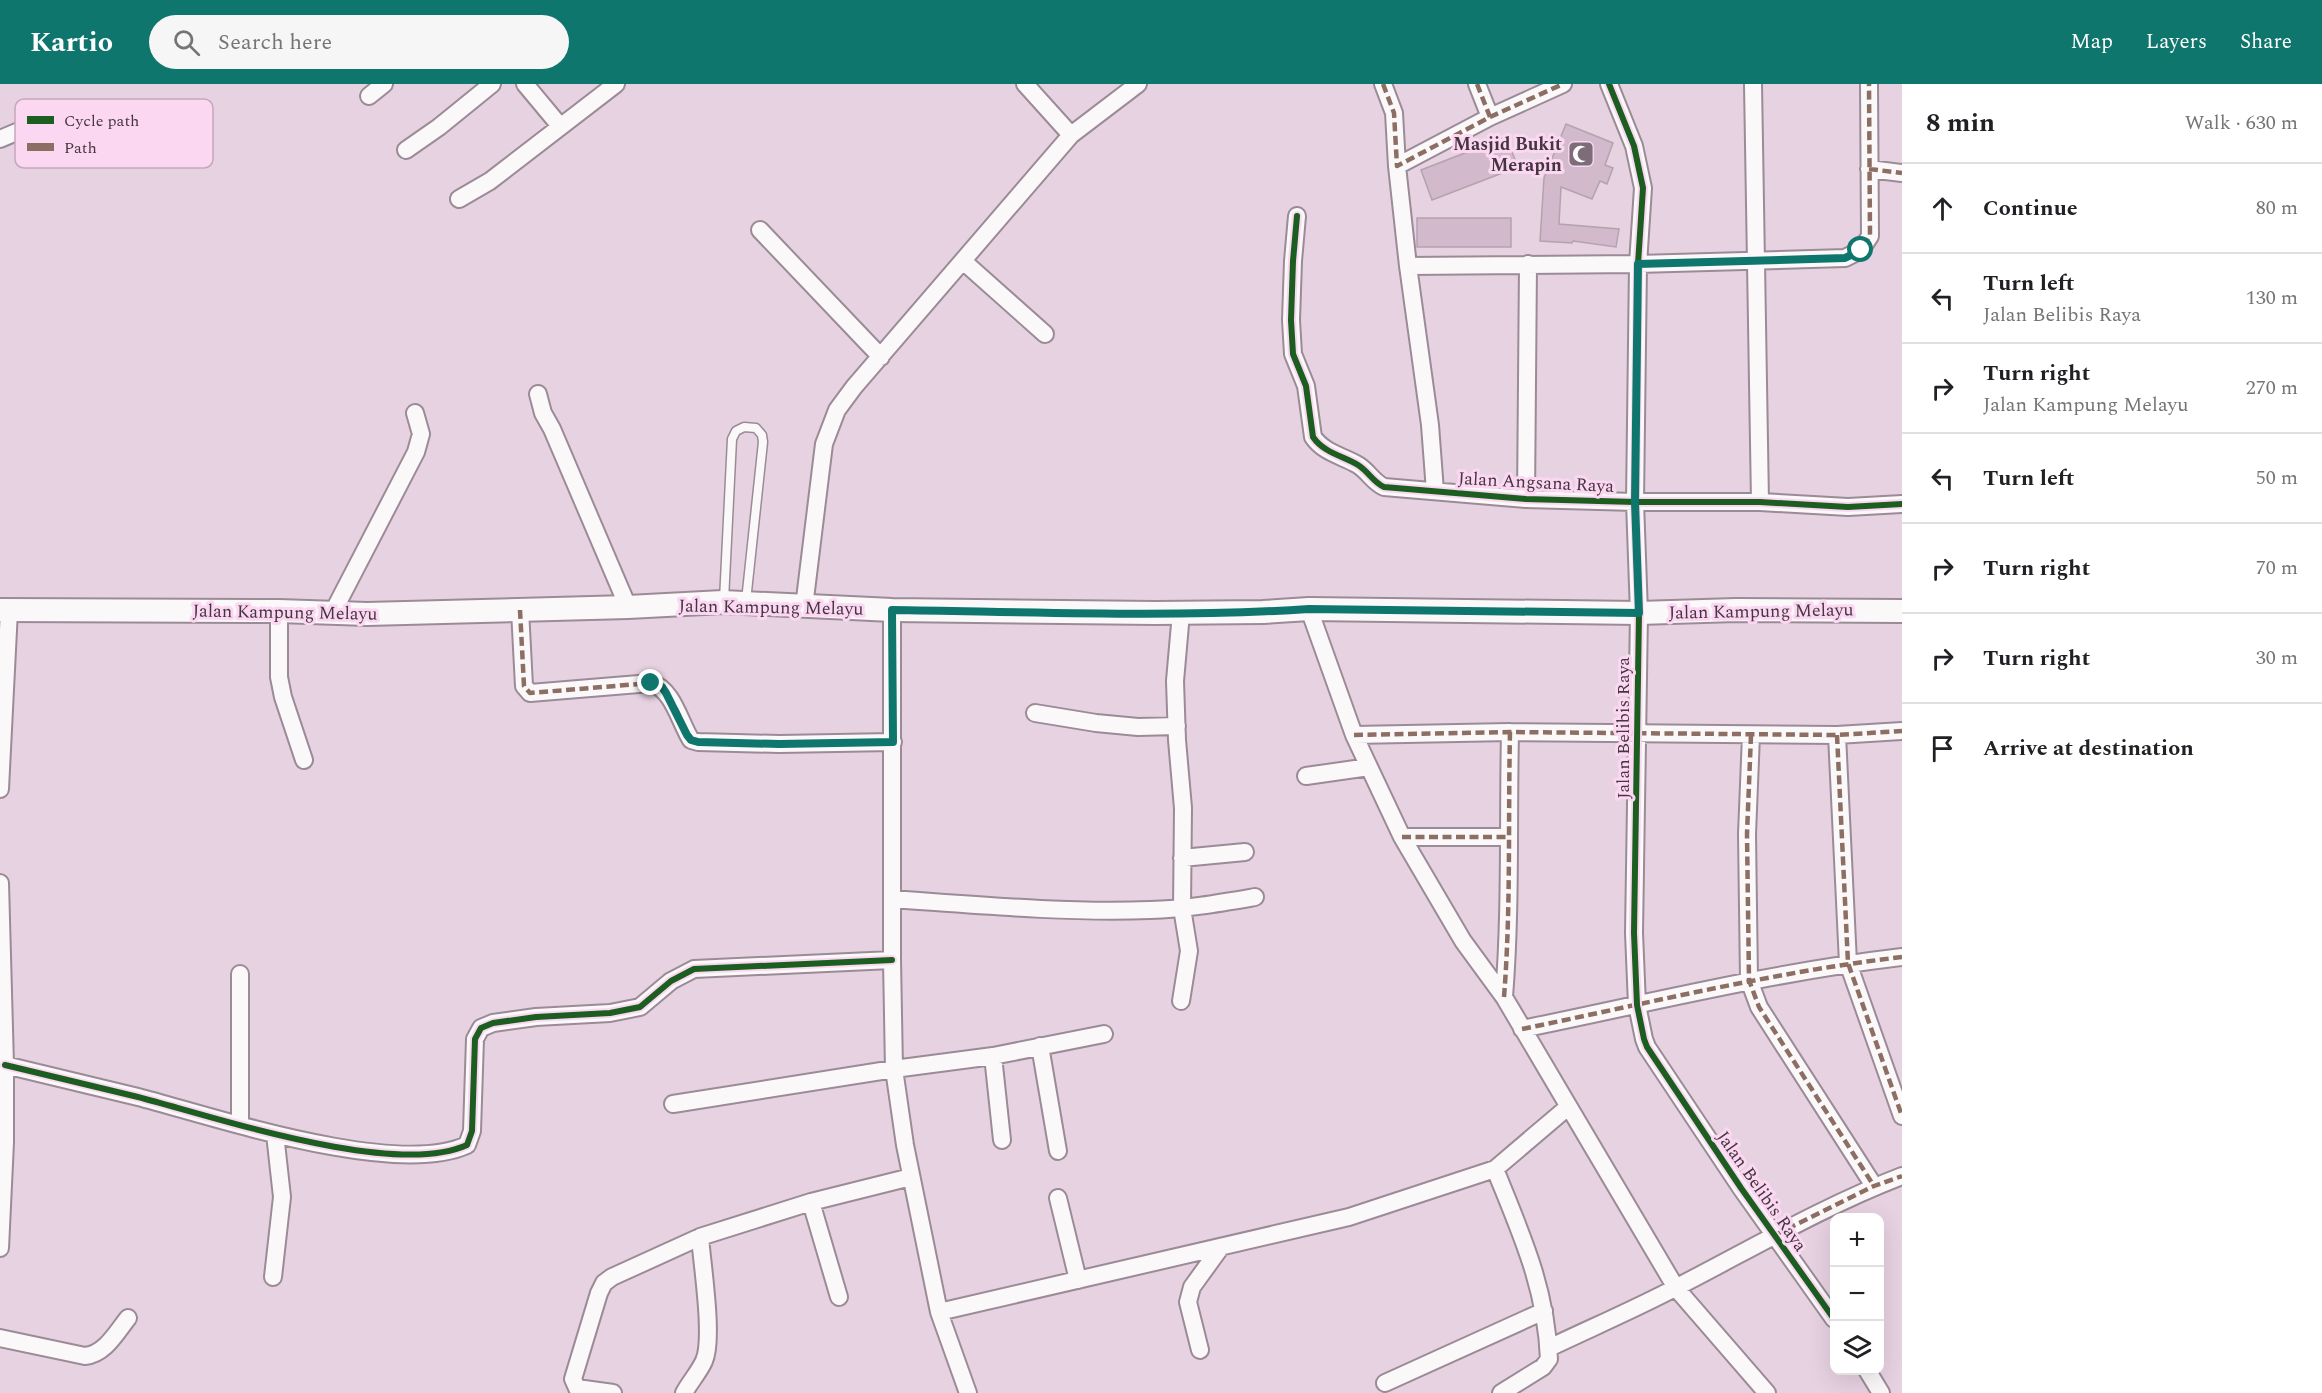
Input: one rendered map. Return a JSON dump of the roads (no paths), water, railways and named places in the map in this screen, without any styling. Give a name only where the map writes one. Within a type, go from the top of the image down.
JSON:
[{"type":"main road","name":"Jalan Kampung Melayu","points":[[4,610],[279,611],[332,614],[734,603],[892,610],[1181,613],[1309,609],[1639,613],[1736,610],[1902,611]]},
{"type":"street","points":[[369,96],[384,84]]},
{"type":"street","points":[[406,150],[439,127],[492,84]]},
{"type":"street","points":[[525,84],[560,126]]},
{"type":"street","points":[[459,199],[490,181],[616,84]]},
{"type":"street","points":[[1024,84],[1071,135]]},
{"type":"street","points":[[804,607],[824,444],[837,410],[854,387],[1071,135],[1137,84]]},
{"type":"street","points":[[1383,84],[1394,113],[1397,166],[1408,266],[1423,361],[1435,491]]},
{"type":"street","points":[[1477,84],[1490,117]]},
{"type":"street","points":[[1397,166],[1490,117],[1563,84]]},
{"type":"street","name":"Jalan Belibis Raya","points":[[1609,84],[1634,146],[1643,188],[1638,264],[1635,502],[1639,613],[1634,933],[1636,1005],[1647,1047],[1830,1313]]},
{"type":"street","points":[[1742,84],[1754,102]]},
{"type":"street","points":[[1753,84],[1760,502]]},
{"type":"street","points":[[1408,266],[1638,264],[1845,258],[1861,250],[1870,236],[1869,84]]},
{"type":"street","points":[[0,139],[15,133]]},
{"type":"street","points":[[1869,169],[1902,173]]},
{"type":"street","name":"Jalan Angsana Raya","points":[[1297,216],[1291,320],[1293,354],[1306,386],[1313,437],[1318,444],[1359,466],[1375,483],[1384,487],[1526,499],[1760,502],[1848,507],[1902,504]]},
{"type":"street","points":[[760,230],[881,357]]},
{"type":"street","points":[[963,261],[1045,334]]},
{"type":"street","points":[[1526,499],[1528,264]]},
{"type":"street","points":[[538,394],[543,413],[552,429],[627,607]]},
{"type":"street","points":[[332,614],[416,453],[421,434],[415,413]]},
{"type":"street","points":[[1309,609],[1354,735],[1402,837],[1463,941],[1504,997],[1676,1288],[1767,1393]]},
{"type":"street","points":[[0,789],[4,610]]},
{"type":"street","points":[[520,610],[524,686],[530,693],[651,683],[657,685],[669,698],[691,740],[698,742],[779,744],[893,742]]},
{"type":"street","points":[[892,610],[894,1069],[911,1177],[939,1312],[969,1393]]},
{"type":"street","points":[[279,611],[279,677],[283,697],[304,760]]},
{"type":"street","points":[[1181,613],[1175,681],[1183,808],[1182,908],[1189,951],[1181,1001]]},
{"type":"street","points":[[1035,712],[1096,723],[1138,727],[1177,726]]},
{"type":"street","points":[[1354,735],[1510,732],[1837,735],[1902,731]]},
{"type":"street","points":[[1504,997],[1510,898],[1508,837],[1510,732]]},
{"type":"street","points":[[1751,735],[1748,834],[1749,980],[1758,1007],[1874,1186]]},
{"type":"street","points":[[1837,735],[1848,963],[1902,1116]]},
{"type":"street","points":[[1306,776],[1369,767]]},
{"type":"street","points":[[1402,837],[1508,837]]},
{"type":"street","points":[[1182,858],[1245,852]]},
{"type":"street","points":[[0,884],[5,1065],[5,1142],[0,1248]]},
{"type":"street","points":[[892,898],[1035,910],[1150,910],[1182,908],[1255,897]]},
{"type":"street","points":[[1522,1029],[1749,980],[1848,963],[1902,957]]},
{"type":"street","points":[[5,1065],[275,1134],[376,1154],[453,1151],[467,1145],[472,1131],[475,1039],[481,1028],[493,1023],[536,1017],[610,1013],[639,1007],[671,981],[694,969],[892,960]]},
{"type":"street","points":[[240,974],[240,1124]]},
{"type":"street","points":[[673,1104],[894,1069],[993,1056],[1104,1034]]},
{"type":"street","points":[[1040,1046],[1058,1151]]},
{"type":"street","points":[[993,1056],[1002,1140]]},
{"type":"street","points":[[939,1312],[1349,1217],[1495,1169],[1568,1107]]},
{"type":"street","points":[[273,1277],[282,1197],[275,1134]]},
{"type":"street","points":[[1495,1169],[1540,1287],[1549,1348],[1549,1359],[1543,1367],[1501,1393]]},
{"type":"street","points":[[1549,1348],[1676,1288],[1874,1186],[1902,1176]]},
{"type":"street","points":[[613,1393],[577,1388],[573,1379],[599,1293],[604,1283],[612,1277],[700,1237],[812,1202],[911,1177]]},
{"type":"street","points":[[1058,1198],[1078,1280]]},
{"type":"street","points":[[812,1202],[839,1297]]},
{"type":"street","points":[[684,1393],[704,1360],[706,1350],[707,1319],[700,1237]]},
{"type":"street","points":[[1200,1350],[1188,1302],[1192,1287],[1221,1247]]},
{"type":"street","points":[[1385,1383],[1544,1311]]},
{"type":"street","points":[[0,1338],[85,1356],[92,1355],[102,1350],[128,1318]]},
{"type":"street","points":[[1870,1375],[1881,1393]]},
{"type":"lane","points":[[750,427],[756,428],[764,441],[734,603],[732,439],[735,431],[750,427]]},
{"type":"place","name":"Masjid Bukit Merapin","points":[[1581,154]]}]
